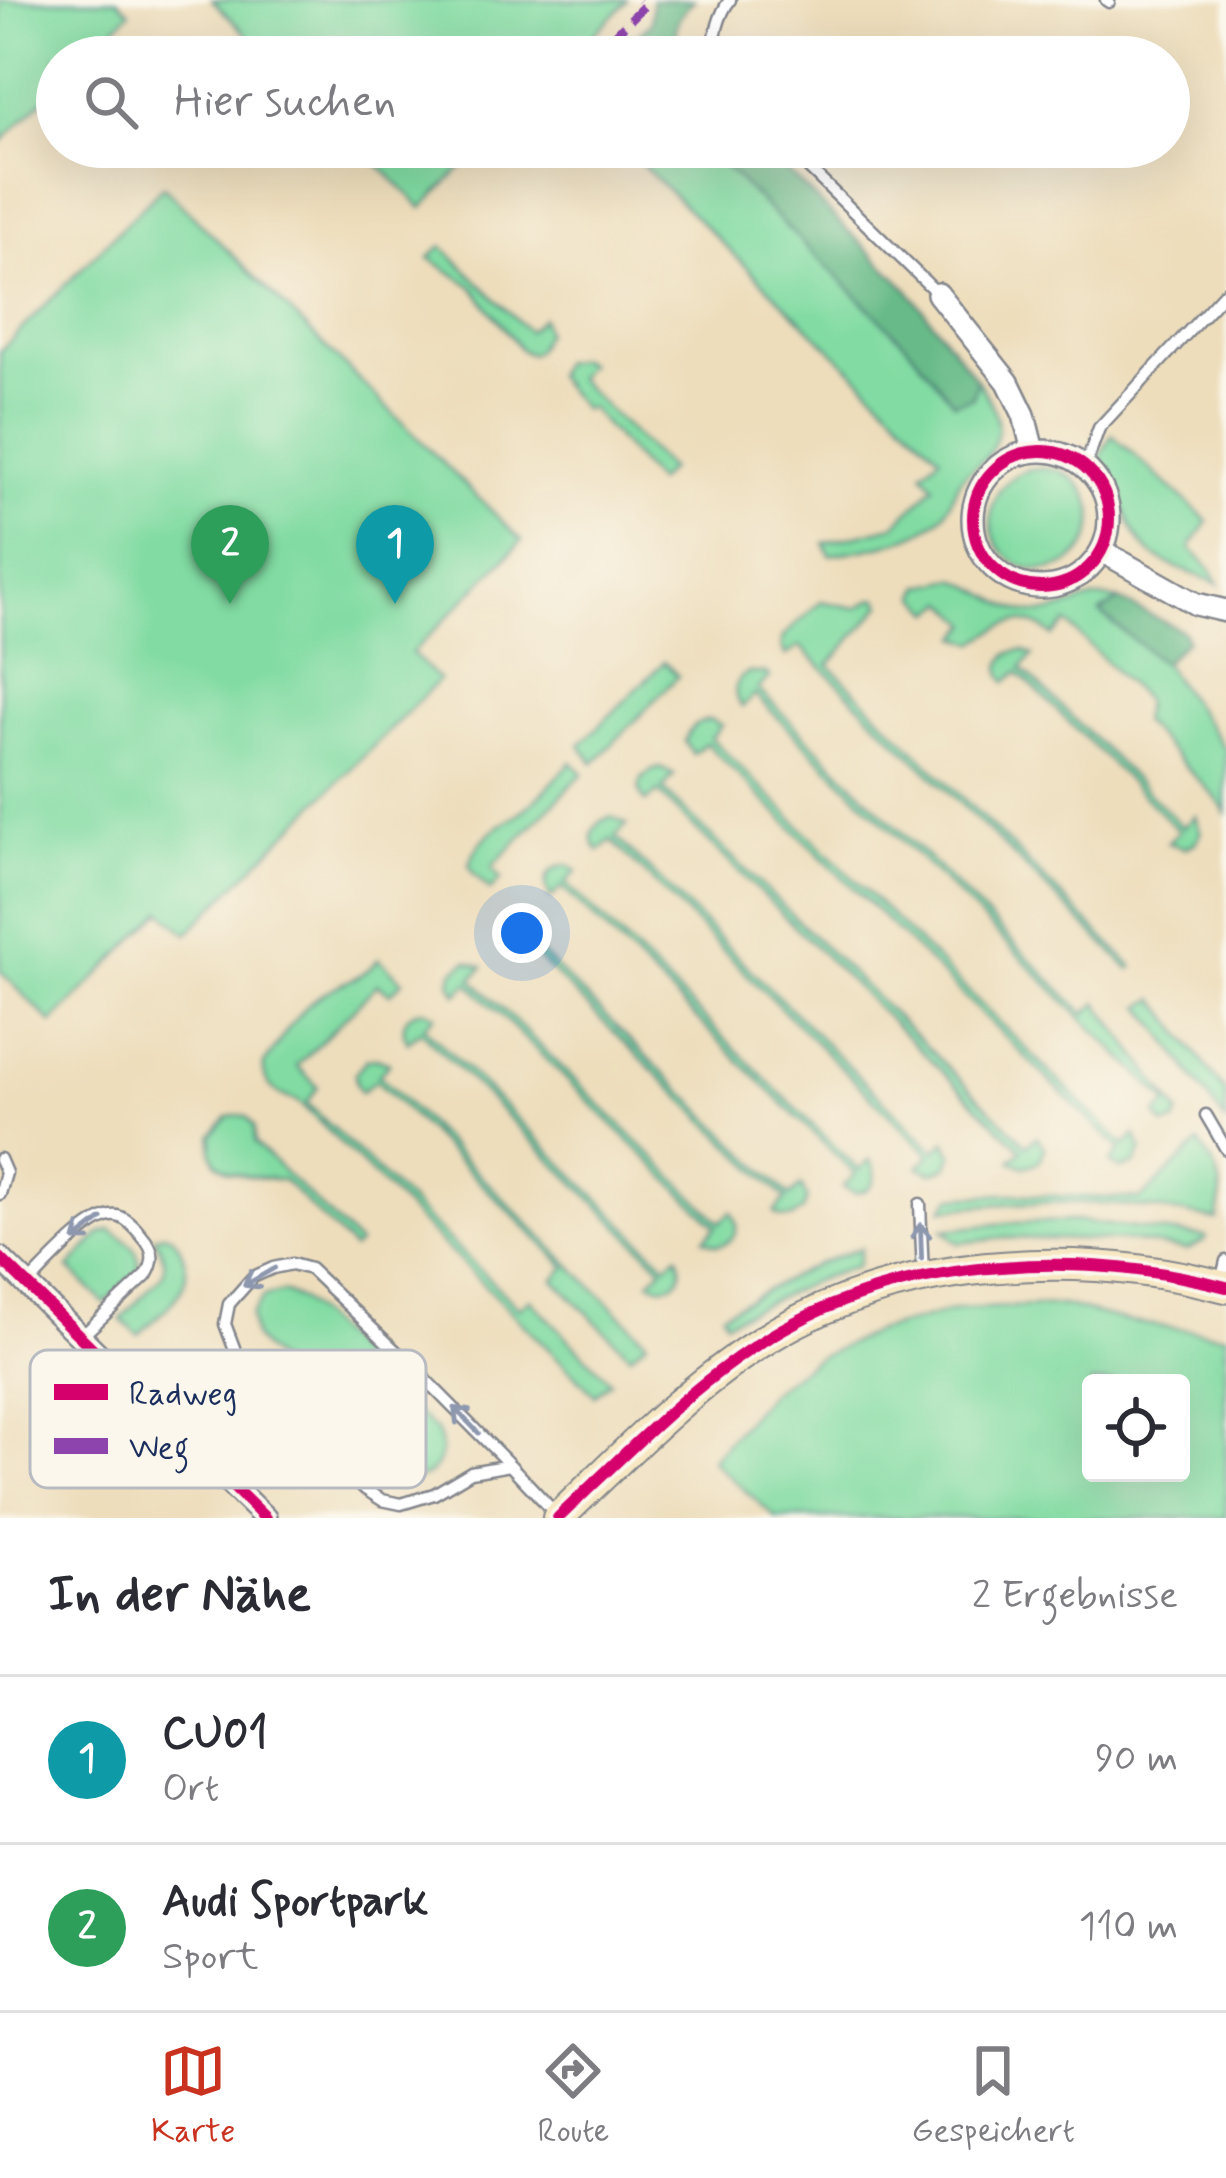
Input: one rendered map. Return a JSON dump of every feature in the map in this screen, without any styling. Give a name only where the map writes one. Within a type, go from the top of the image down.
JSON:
[{"type":"street","points":[[938,294],[1008,382],[1024,415],[1033,452]]},
{"type":"street","points":[[1033,452],[1052,452],[1085,467],[1100,484],[1109,529],[1088,569],[1068,582],[1045,587],[1022,585],[1001,574],[985,557],[975,536],[973,513],[992,472],[1011,458],[1033,452]]},
{"type":"street","points":[[1102,550],[1196,604],[1226,611]]},
{"type":"street","points":[[0,1258],[94,1350]]},
{"type":"street","points":[[558,1518],[700,1385],[774,1335],[866,1293],[998,1266],[1068,1264],[1224,1278]]},
{"type":"street","points":[[235,1488],[265,1518]]},
{"type":"lane","points":[[716,36],[730,0]]},
{"type":"lane","points":[[809,168],[938,294]]},
{"type":"lane","points":[[1085,467],[1099,428],[1226,291]]},
{"type":"lane","points":[[1206,1115],[1226,1149]]},
{"type":"lane","points":[[0,1159],[6,1173],[0,1194]]},
{"type":"lane","points":[[920,1204],[923,1278]]},
{"type":"lane","points":[[27,1285],[93,1222],[116,1216],[125,1219],[149,1244],[152,1266],[81,1337]]},
{"type":"lane","points":[[233,1350],[225,1324],[229,1304],[253,1277],[292,1264],[310,1269],[395,1350]]},
{"type":"lane","points":[[426,1380],[558,1518]]},
{"type":"lane","points":[[367,1488],[382,1500],[416,1502],[472,1472],[510,1465]]},
{"type":"green space","points":[[0,0],[117,0],[130,12],[107,36],[36,36],[36,107],[0,143]]},
{"type":"green space","points":[[212,0],[627,1],[593,36],[248,36]]},
{"type":"green space","points":[[652,0],[694,0],[682,14],[677,36],[636,36],[651,23]]},
{"type":"green space","points":[[381,168],[461,168],[422,208]]},
{"type":"green space","points":[[645,168],[726,168],[908,346],[954,402],[973,396],[977,380],[993,408],[998,426],[994,446],[959,481],[946,511],[932,524],[890,543],[830,555],[824,543],[894,526],[934,486],[923,472],[940,456]]},
{"type":"green space","points":[[726,168],[784,168],[907,288],[977,380],[973,397],[954,403],[908,346]]},
{"type":"green space","points":[[163,186],[522,541],[412,653],[439,680],[187,934],[162,911],[52,1023],[0,971],[0,351]]},
{"type":"green space","points":[[442,246],[528,331],[542,318],[545,333],[536,351],[530,354],[520,349],[473,287],[429,258]]},
{"type":"green space","points":[[577,359],[588,364],[576,378],[669,469],[656,482],[555,376],[560,363]]},
{"type":"green space","points":[[1112,435],[1208,521],[1190,548],[1219,584],[1163,561],[1141,543],[1099,459]]},
{"type":"green space","points":[[1042,468],[1062,472],[1078,483],[1089,499],[1093,519],[1089,539],[1078,555],[1062,566],[1042,570],[1022,566],[1006,555],[995,539],[991,519],[995,499],[1006,483],[1022,472]]},
{"type":"green space","points":[[955,579],[1014,608],[1035,613],[1096,599],[1119,600],[1101,613],[1163,663],[1226,750],[1226,813],[1141,721],[1145,701],[1067,623],[1053,636],[1022,622],[975,643],[959,637],[970,624],[947,602],[933,612],[917,595],[922,586]]},
{"type":"green space","points":[[873,599],[882,605],[829,665],[1133,967],[1130,970],[800,646],[786,656],[783,637],[821,601],[856,608]]},
{"type":"green space","points":[[1119,600],[1183,631],[1187,640],[1163,663],[1100,613]]},
{"type":"green space","points":[[1023,650],[1033,655],[1022,668],[1183,827],[1195,816],[1201,833],[1195,843],[1185,848],[1168,843],[1179,831],[1018,672],[1006,682],[1003,660]]},
{"type":"green space","points":[[664,662],[678,676],[594,763],[580,745]]},
{"type":"green space","points":[[748,673],[766,673],[769,677],[758,689],[1085,1014],[1098,1003],[1179,1113],[1175,1123],[1164,1125],[1156,1115],[1168,1103],[755,695],[742,707],[736,688]]},
{"type":"green space","points":[[710,720],[722,725],[711,738],[1125,1146],[1135,1135],[1142,1149],[1136,1164],[1121,1169],[1110,1163],[1120,1150],[706,743],[693,754],[685,742],[688,733]]},
{"type":"green space","points":[[571,762],[583,773],[492,867],[501,879],[490,890],[469,864],[475,851],[488,835],[536,800]]},
{"type":"green space","points":[[660,768],[674,775],[663,789],[1027,1145],[1037,1136],[1045,1149],[1039,1162],[1024,1167],[1011,1161],[1022,1150],[658,792],[646,802],[641,781]]},
{"type":"green space","points":[[612,817],[627,824],[616,837],[935,1151],[946,1141],[953,1154],[947,1167],[932,1173],[919,1167],[930,1155],[611,840],[599,851],[594,830]]},
{"type":"green space","points":[[567,865],[577,871],[566,883],[859,1170],[870,1160],[875,1171],[871,1186],[855,1193],[843,1187],[855,1174],[562,887],[551,898],[548,876]]},
{"type":"green space","points":[[514,914],[530,919],[519,932],[790,1196],[801,1186],[807,1198],[803,1210],[792,1218],[774,1213],[786,1199],[515,936],[503,946],[498,936],[500,924]]},
{"type":"green space","points":[[379,959],[403,981],[390,994],[378,984],[297,1066],[318,1087],[307,1103],[519,1308],[530,1299],[610,1381],[595,1395],[298,1101],[278,1093],[265,1078],[264,1064],[304,1009]]},
{"type":"green space","points":[[467,961],[483,967],[472,979],[720,1222],[731,1212],[736,1224],[732,1238],[716,1245],[704,1239],[716,1226],[468,983],[457,994],[451,983],[453,972]]},
{"type":"green space","points":[[1156,999],[1226,1093],[1226,1122],[1142,1006]]},
{"type":"green space","points":[[425,1010],[435,1015],[424,1027],[666,1265],[677,1255],[681,1270],[677,1281],[665,1285],[650,1281],[662,1268],[420,1031],[408,1042],[406,1020]]},
{"type":"green space","points":[[367,1059],[389,1063],[379,1075],[647,1341],[630,1355],[554,1280],[566,1267],[376,1080],[361,1092],[355,1073]]},
{"type":"green space","points":[[239,1115],[254,1127],[255,1143],[358,1244],[353,1249],[283,1180],[228,1171],[216,1162],[212,1135],[228,1117]]},
{"type":"green space","points":[[1199,1143],[1219,1178],[1217,1220],[1080,1203],[943,1209],[952,1197],[1006,1194],[1141,1199]]},
{"type":"green space","points":[[1077,1221],[1206,1237],[1187,1250],[1130,1241],[1006,1238],[958,1243],[943,1230],[1006,1223]]},
{"type":"green space","points":[[111,1230],[132,1247],[139,1264],[138,1271],[105,1304],[69,1268],[100,1234]]},
{"type":"green space","points":[[165,1233],[181,1251],[185,1279],[174,1300],[138,1335],[121,1319],[163,1274],[164,1260],[154,1237]]},
{"type":"green space","points":[[861,1248],[857,1266],[726,1321],[722,1313],[817,1264]]},
{"type":"green space","points":[[283,1292],[301,1299],[353,1350],[265,1350],[253,1336],[251,1315],[263,1297]]},
{"type":"green space","points":[[1062,1305],[1130,1322],[1226,1335],[1226,1518],[776,1518],[711,1460],[771,1391],[815,1359],[877,1331],[959,1309]]},
{"type":"green space","points":[[426,1421],[441,1445],[437,1466],[426,1476]]},
{"type":"marked path","points":[[613,36],[645,5],[640,0]]},
{"type":"cycle path","points":[[1041,451],[1067,457],[1089,471],[1103,493],[1109,519],[1103,545],[1089,567],[1067,581],[1041,587],[1015,581],[993,567],[979,545],[973,519],[979,493],[993,471],[1015,457],[1041,451]]},
{"type":"cycle path","points":[[0,1258],[94,1350]]},
{"type":"cycle path","points":[[558,1518],[654,1426],[731,1363],[810,1315],[866,1293],[925,1277],[1047,1265],[1108,1267],[1226,1287]]},
{"type":"cycle path","points":[[234,1488],[265,1518]]},
{"type":"place","name":"Audi Sportpark","points":[[230,604]]},
{"type":"place","name":"CU01","points":[[395,604]]}]
